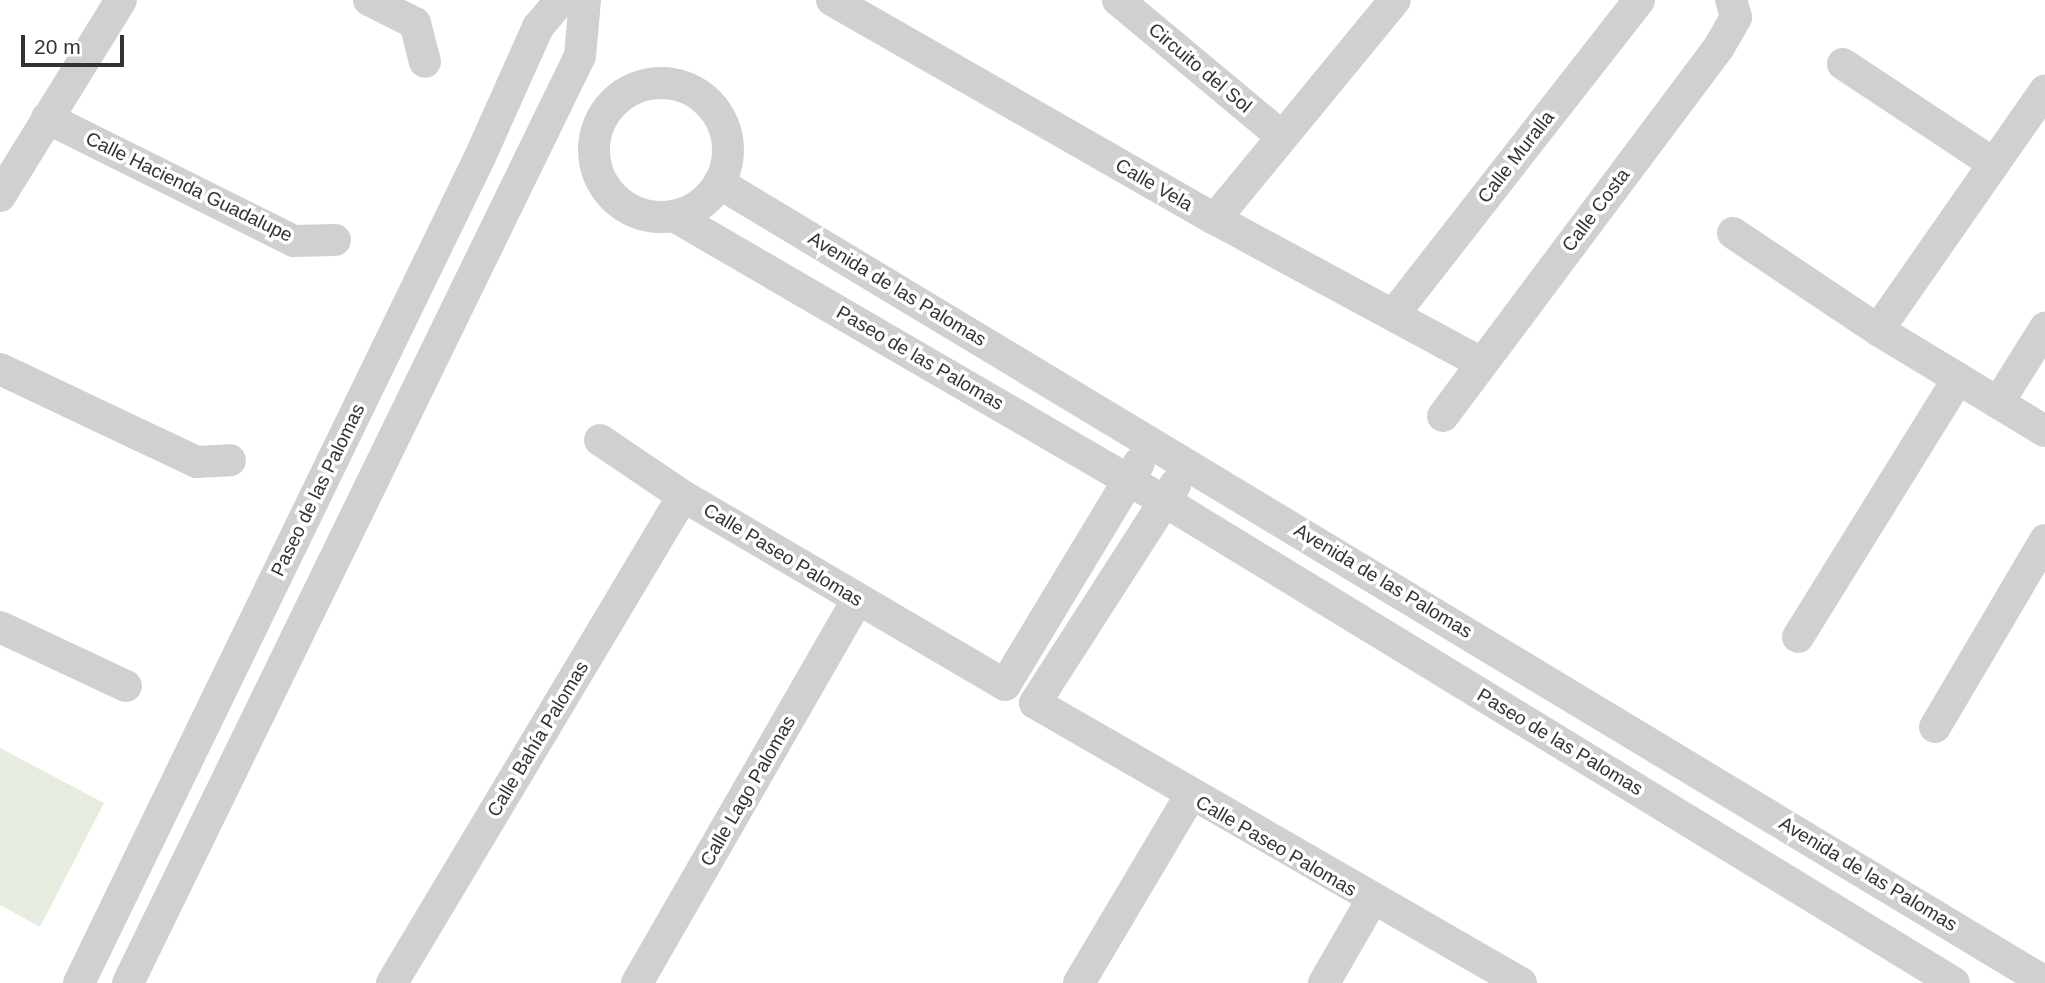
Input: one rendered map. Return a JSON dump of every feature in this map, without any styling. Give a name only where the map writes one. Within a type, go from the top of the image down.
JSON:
[{"type":"street","points":[[0,196],[121,0]]},
{"type":"street","points":[[369,0],[415,23],[425,62]]},
{"type":"street","name":"Paseo de las Palomas","points":[[79,983],[473,172],[538,27],[561,0]]},
{"type":"street","points":[[128,983],[580,56],[586,0]]},
{"type":"street","name":"Calle Vela","points":[[832,0],[1215,219],[1481,363]]},
{"type":"street","name":"Circuito del Sol","points":[[1118,0],[1281,136]]},
{"type":"street","points":[[1215,219],[1395,0]]},
{"type":"street","name":"Calle Muralla","points":[[1394,314],[1639,0]]},
{"type":"street","name":"Calle Costa","points":[[1443,416],[1718,47],[1735,17],[1731,0]]},
{"type":"street","points":[[522,62],[601,121]]},
{"type":"street","points":[[1843,64],[1994,164]]},
{"type":"street","points":[[660,83],[695,93],[720,119],[726,136],[728,154],[719,183],[697,207],[674,216],[638,213],[608,191],[594,157],[601,121],[621,97],[642,86],[660,83]]},
{"type":"street","points":[[1878,330],[2045,91]]},
{"type":"street","name":"Calle Hacienda Guadalupe","points":[[47,118],[293,241],[335,240]]},
{"type":"street","name":"Avenida de las Palomas","points":[[719,183],[1189,463],[2045,982]]},
{"type":"street","name":"Paseo de las Palomas","points":[[674,216],[1166,502],[1954,983]]},
{"type":"street","points":[[1733,233],[1878,330],[2045,431]]},
{"type":"street","points":[[1998,403],[2045,328]]},
{"type":"street","points":[[0,369],[197,462],[229,460]]},
{"type":"street","points":[[1798,637],[1958,379]]},
{"type":"street","name":"Calle Paseo Palomas","points":[[600,440],[683,496],[1005,685],[1128,480]]},
{"type":"street","points":[[1128,480],[1152,441]]},
{"type":"street","points":[[1166,502],[1189,463]]},
{"type":"street","name":"Calle Bahía Palomas","points":[[393,983],[683,496]]},
{"type":"street","name":"Calle Paseo Palomas","points":[[1166,502],[1035,704],[1189,796],[1521,983]]},
{"type":"street","points":[[1935,727],[2045,540]]},
{"type":"street","name":"Calle Lago Palomas","points":[[637,983],[858,599]]},
{"type":"street","points":[[0,627],[126,686]]},
{"type":"street","points":[[1702,829],[1724,787]]},
{"type":"street","points":[[1079,983],[1189,796]]},
{"type":"street","points":[[1324,983],[1372,900]]},
{"type":"shaded area","points":[[0,748],[104,803],[40,927],[0,905]]}]
